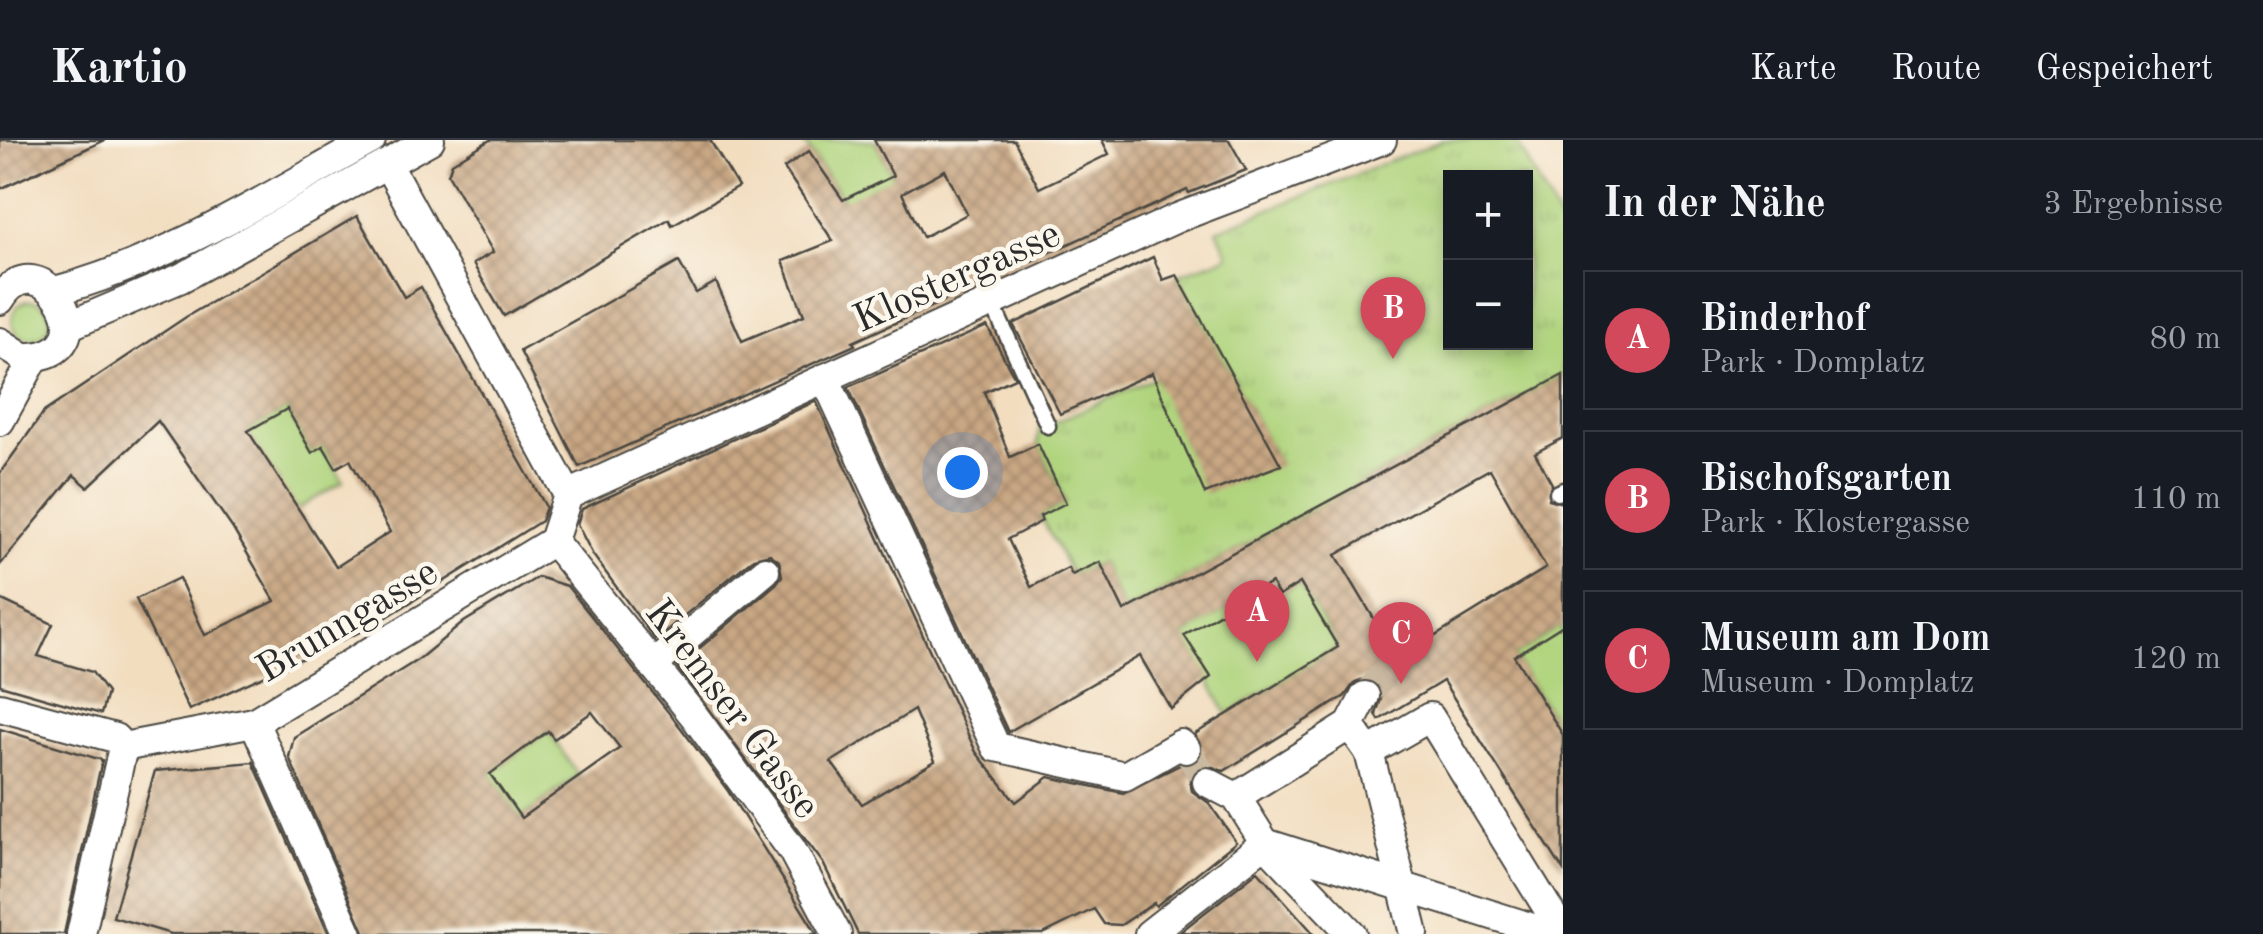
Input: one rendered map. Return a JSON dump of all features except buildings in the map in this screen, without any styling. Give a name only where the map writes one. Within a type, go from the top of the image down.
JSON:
[{"type":"street","points":[[55,291],[98,280],[164,250],[371,140]]},
{"type":"street","points":[[1,347],[35,357],[56,347],[68,326],[181,278],[430,140]]},
{"type":"street","name":"Klostergasse","points":[[568,495],[1177,218],[1376,141]]},
{"type":"street","points":[[388,165],[568,495],[553,541]]},
{"type":"street","points":[[7,283],[41,283],[55,291],[63,300],[68,326]]},
{"type":"street","points":[[0,421],[35,357]]},
{"type":"street","points":[[825,378],[996,747],[1110,775],[1130,775],[1181,744],[1186,749]]},
{"type":"street","name":"Kremser Gasse","points":[[553,541],[653,665],[792,850],[837,934]]},
{"type":"street","name":"Brunngasse","points":[[123,753],[254,722],[553,541]]},
{"type":"street","points":[[653,665],[764,570]]},
{"type":"street","points":[[1236,798],[1350,726],[1365,696]]},
{"type":"street","points":[[0,707],[115,738],[123,753],[82,934]]},
{"type":"street","points":[[1368,752],[1430,716],[1563,933]]},
{"type":"street","points":[[254,722],[348,934]]},
{"type":"street","points":[[1350,726],[1368,752],[1414,934]]},
{"type":"street","points":[[1208,782],[1236,798],[1265,843],[1352,934]]},
{"type":"street","points":[[1265,843],[1403,890],[1552,934]]},
{"type":"street","points":[[1148,934],[1265,843]]},
{"type":"lane","points":[[992,303],[1048,426]]},
{"type":"green space","points":[[802,140],[874,140],[893,176],[882,254]]},
{"type":"green space","points":[[1443,140],[1516,140],[1532,170],[1443,170],[1443,350],[1533,350],[1533,172],[1563,228],[1563,375],[1124,611],[1100,562],[1072,575],[1040,516],[1066,503],[1038,444],[1039,429],[1154,378],[1280,465],[1177,275],[1229,256],[1217,230]]},
{"type":"green space","points":[[31,301],[45,306],[50,320],[45,334],[31,339],[17,334],[12,320],[17,306]]},
{"type":"green space","points":[[287,409],[311,452],[323,446],[343,482],[296,510],[247,431]]},
{"type":"green space","points":[[1271,583],[1279,595],[1300,583],[1338,647],[1227,714],[1184,635]]},
{"type":"green space","points":[[1563,625],[1563,735],[1514,656]]},
{"type":"green space","points":[[548,731],[578,775],[521,818],[490,774]]},
{"type":"tunnel","points":[[1365,696],[1398,659]]},
{"type":"tunnel","points":[[1186,749],[1207,782]]},
{"type":"place","name":"Bischofsgarten","points":[[1393,359]]},
{"type":"place","name":"Binderhof","points":[[1257,662]]},
{"type":"place","name":"Museum am Dom","points":[[1401,684]]}]
